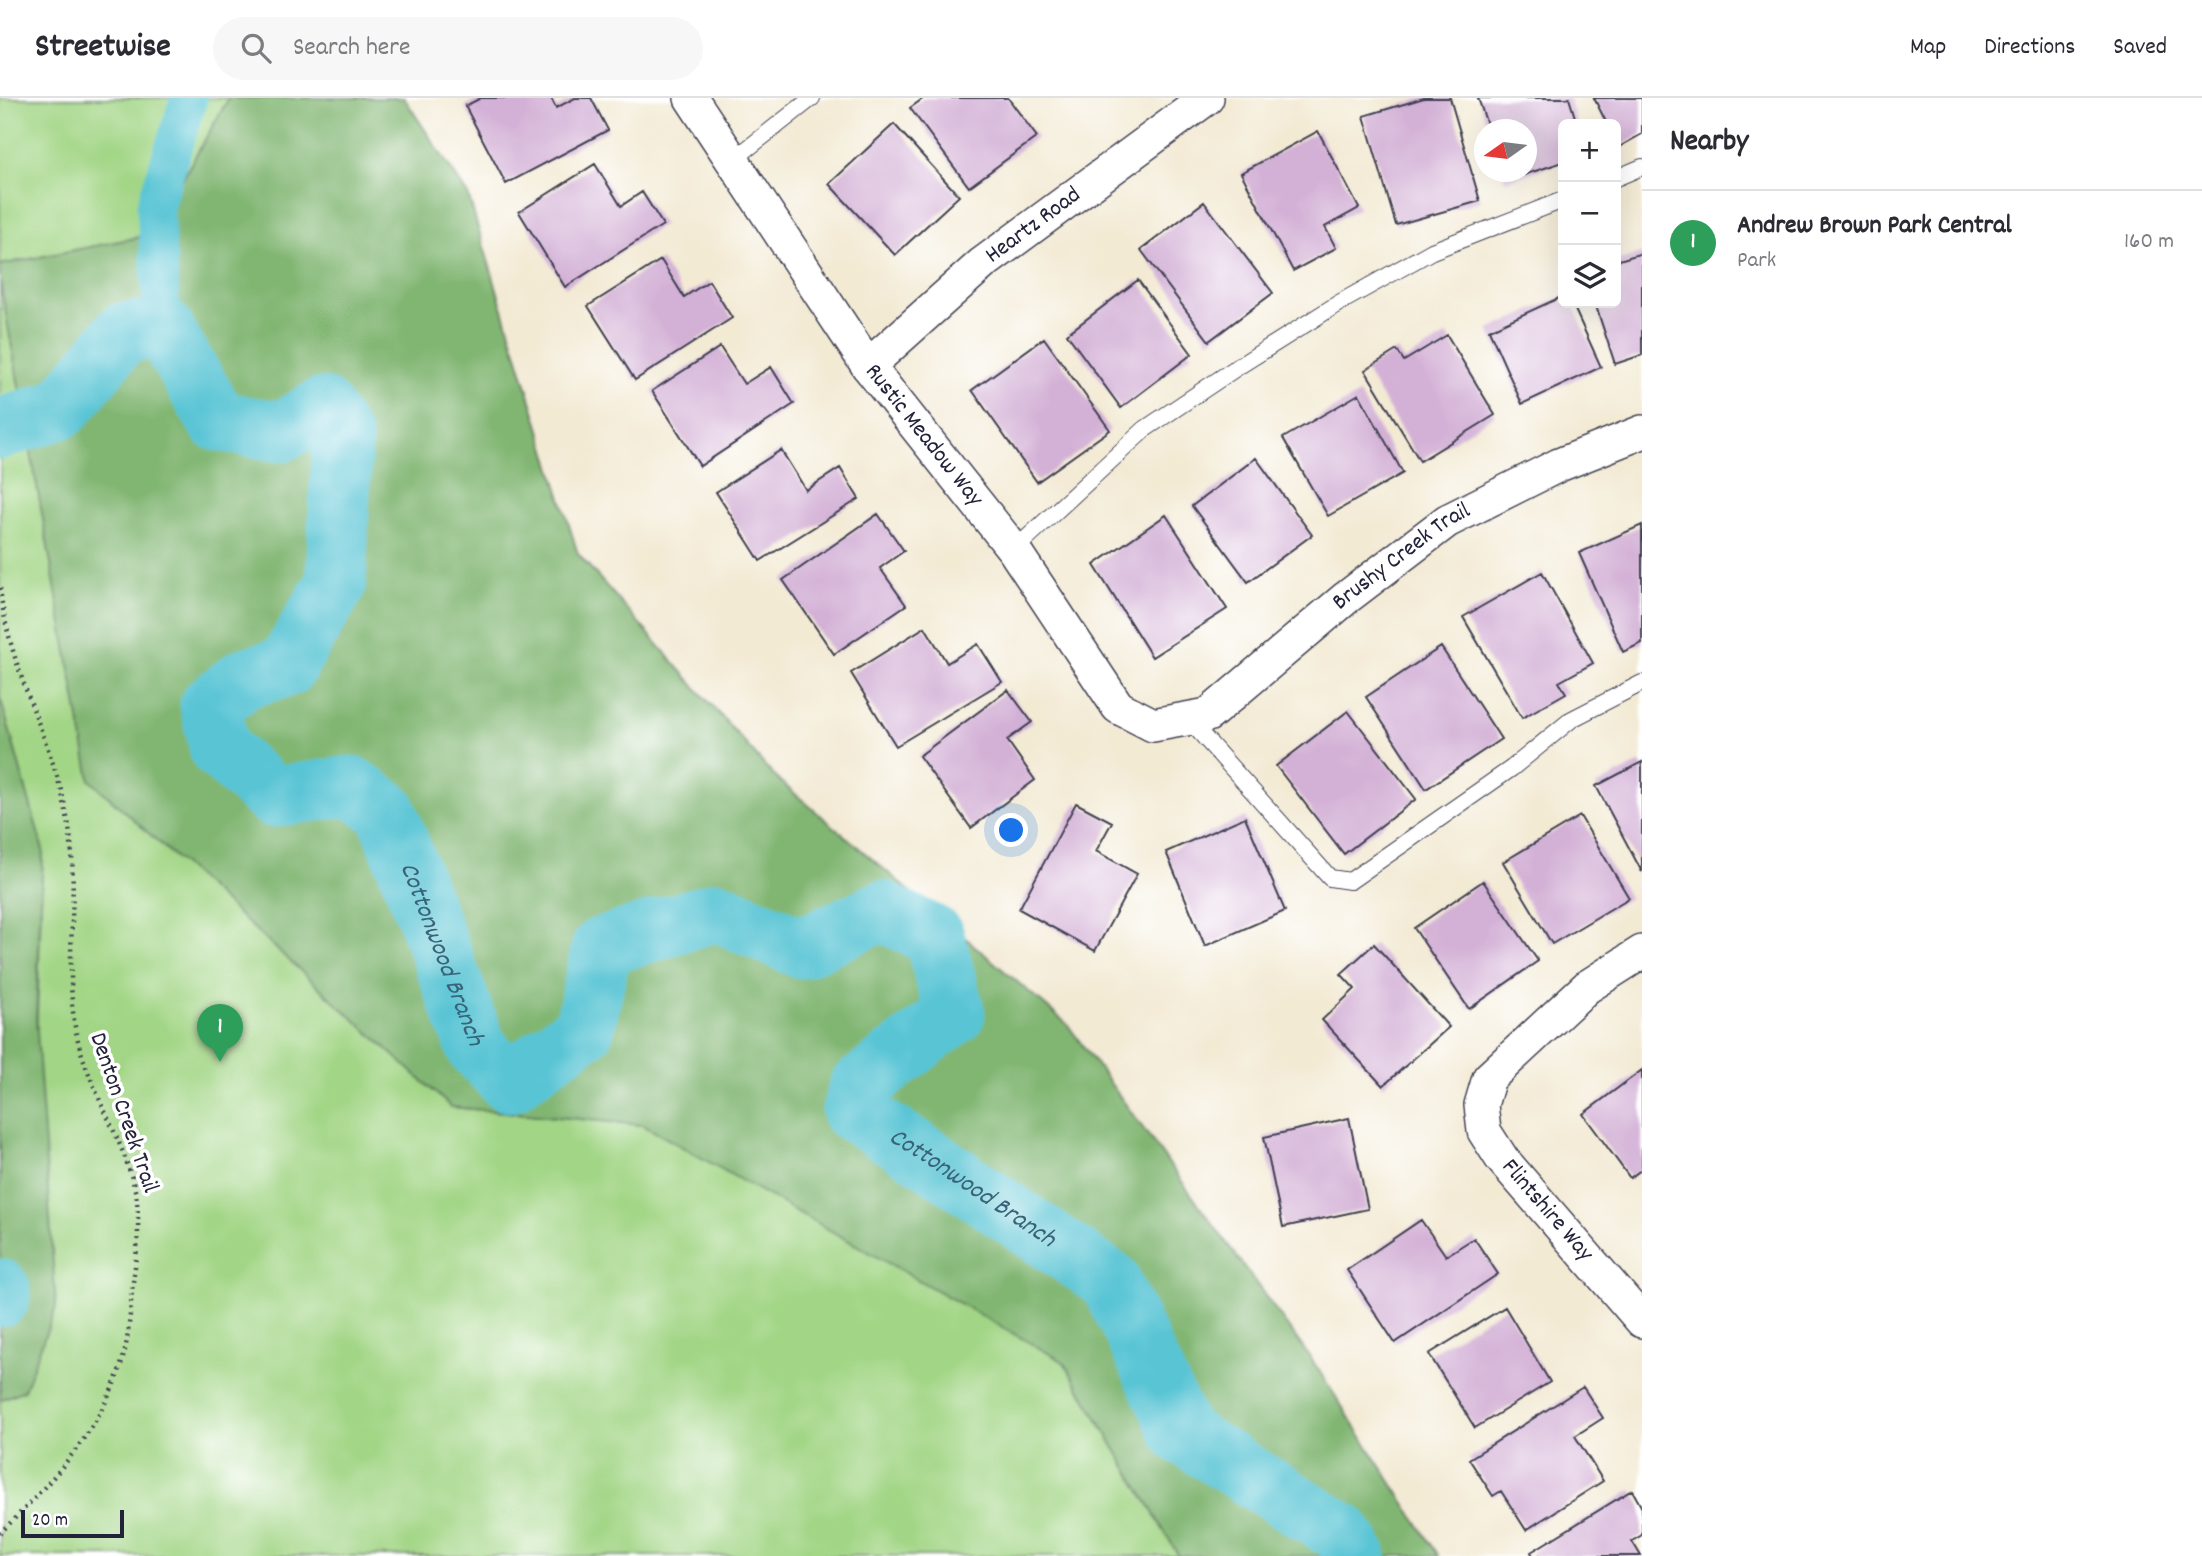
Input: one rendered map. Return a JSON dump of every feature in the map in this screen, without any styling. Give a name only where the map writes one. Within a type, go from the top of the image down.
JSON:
[{"type":"street","name":"Rustic Meadow Way","points":[[691,98],[869,366],[1014,550],[1118,707],[1153,725],[1188,719]]},
{"type":"street","name":"Heartz Road","points":[[869,366],[982,264],[1207,98]]},
{"type":"street","name":"Brushy Creek Trail","points":[[1188,719],[1208,715],[1346,598],[1447,521],[1559,465],[1642,432]]},
{"type":"street","name":"Flintshire Way","points":[[1642,952],[1587,987],[1489,1078],[1481,1105],[1484,1131],[1502,1159],[1642,1321]]},
{"type":"lane","points":[[733,160],[812,98]]},
{"type":"lane","points":[[1621,176],[1642,167]]},
{"type":"lane","points":[[1014,550],[1144,429],[1247,360],[1339,303],[1432,251],[1558,202]]},
{"type":"lane","points":[[1188,719],[1330,878],[1350,881],[1511,768],[1572,719],[1642,683]]},
{"type":"path","name":"Denton Creek Trail","points":[[0,588],[9,647],[53,760],[68,822],[73,867],[72,979],[75,1025],[86,1073],[136,1194],[139,1238],[124,1356],[111,1395],[72,1454],[37,1497],[0,1533]]},
{"type":"green space","points":[[0,98],[229,98],[150,235],[0,265]]},
{"type":"green space","points":[[229,98],[404,98],[468,195],[578,554],[774,776],[1067,1024],[1312,1360],[1439,1556],[1179,1556],[1064,1362],[643,1125],[451,1107],[90,780],[0,281],[0,265],[150,235]]},
{"type":"green space","points":[[0,281],[45,528],[451,1107],[643,1125],[849,1237],[1064,1362],[1179,1556],[0,1556],[0,1400],[24,1390],[43,850],[0,697]]},
{"type":"green space","points":[[0,697],[43,850],[36,1018],[56,1307],[24,1390],[0,1400]]},
{"type":"building","points":[[481,98],[551,98],[556,108],[575,98],[591,98],[608,130],[506,184],[465,106]]},
{"type":"building","points":[[924,98],[1008,98],[1037,137],[969,187],[910,108]]},
{"type":"building","points":[[1424,98],[1450,98],[1480,201],[1396,225],[1364,116]]},
{"type":"building","points":[[1478,98],[1569,98],[1575,119],[1558,119],[1558,164],[1537,171],[1537,119],[1485,119]]},
{"type":"building","points":[[1594,98],[1642,98],[1642,134],[1621,146],[1621,119],[1604,119]]},
{"type":"building","points":[[894,124],[959,196],[895,255],[829,184]]},
{"type":"building","points":[[1318,131],[1359,208],[1325,227],[1336,248],[1293,271],[1241,173]]},
{"type":"building","points":[[595,164],[621,206],[642,192],[663,225],[565,287],[519,212]]},
{"type":"building","points":[[1204,202],[1273,293],[1209,341],[1141,250]]},
{"type":"building","points":[[1642,253],[1642,355],[1615,364],[1597,308],[1621,308],[1621,259]]},
{"type":"building","points":[[661,260],[684,297],[709,281],[732,318],[635,380],[588,306]]},
{"type":"building","points":[[1138,280],[1192,354],[1121,408],[1067,334]]},
{"type":"building","points":[[1558,298],[1558,308],[1574,308],[1601,367],[1522,404],[1489,330]]},
{"type":"building","points":[[1447,335],[1495,415],[1420,461],[1365,370],[1397,350],[1404,361]]},
{"type":"building","points":[[1044,338],[1110,430],[1037,482],[972,390]]},
{"type":"building","points":[[720,347],[744,384],[771,367],[794,404],[700,466],[652,391]]},
{"type":"building","points":[[1359,394],[1403,473],[1328,516],[1283,438]]},
{"type":"building","points":[[781,450],[806,490],[840,468],[859,499],[760,561],[716,492]]},
{"type":"building","points":[[1256,458],[1312,535],[1248,582],[1192,506]]},
{"type":"building","points":[[878,514],[904,551],[880,568],[906,605],[834,654],[783,580]]},
{"type":"building","points":[[1166,515],[1227,609],[1152,657],[1094,565]]},
{"type":"building","points":[[1642,525],[1642,643],[1623,652],[1579,553]]},
{"type":"building","points":[[1542,572],[1593,663],[1559,682],[1566,693],[1522,718],[1463,617]]},
{"type":"building","points":[[925,627],[947,663],[978,644],[1002,682],[896,746],[851,673]]},
{"type":"building","points":[[1441,647],[1501,739],[1426,789],[1366,697]]},
{"type":"building","points":[[1008,690],[1032,722],[1007,740],[1035,780],[971,828],[919,756]]},
{"type":"building","points":[[1348,711],[1416,799],[1344,854],[1276,766]]},
{"type":"building","points":[[1642,762],[1642,872],[1596,786]]},
{"type":"building","points":[[1076,803],[1112,822],[1096,851],[1137,874],[1095,951],[1019,909]]},
{"type":"building","points":[[1580,816],[1629,898],[1552,944],[1503,862]]},
{"type":"building","points":[[1245,817],[1285,911],[1205,946],[1166,852]]},
{"type":"building","points":[[1483,881],[1538,961],[1469,1009],[1414,928]]},
{"type":"building","points":[[1374,944],[1449,1027],[1383,1086],[1322,1020],[1355,989],[1341,974]]},
{"type":"building","points":[[1642,1070],[1642,1169],[1630,1178],[1583,1114]]},
{"type":"building","points":[[1349,1118],[1368,1209],[1283,1227],[1264,1137]]},
{"type":"building","points":[[1421,1220],[1446,1256],[1474,1238],[1498,1274],[1395,1343],[1347,1270]]},
{"type":"building","points":[[1505,1307],[1550,1382],[1475,1428],[1429,1354]]},
{"type":"building","points":[[1583,1387],[1603,1418],[1575,1436],[1603,1481],[1526,1530],[1501,1491],[1493,1496],[1469,1459]]},
{"type":"building","points":[[1632,1490],[1642,1508],[1642,1535],[1632,1541],[1641,1556],[1533,1556],[1531,1552]]},
{"type":"waterway","points":[[163,328],[155,206],[189,98]]},
{"type":"waterway","name":"Cottonwood Branch","points":[[0,429],[62,408],[123,333],[163,328],[218,421],[281,432],[322,408],[342,440],[336,584],[286,667],[245,678],[210,705],[220,750],[273,797],[351,786],[386,810],[477,1048],[509,1082],[584,1029],[602,947],[717,911],[801,948],[882,911],[934,936],[955,1014],[859,1087],[852,1111],[927,1157],[1110,1281],[1182,1434],[1342,1533],[1357,1556]]},
{"type":"waterway","name":"Cottonwood Branch","points":[[0,1289],[0,1297]]},
{"type":"place","name":"Andrew Brown Park Central","points":[[220,1062]]}]
